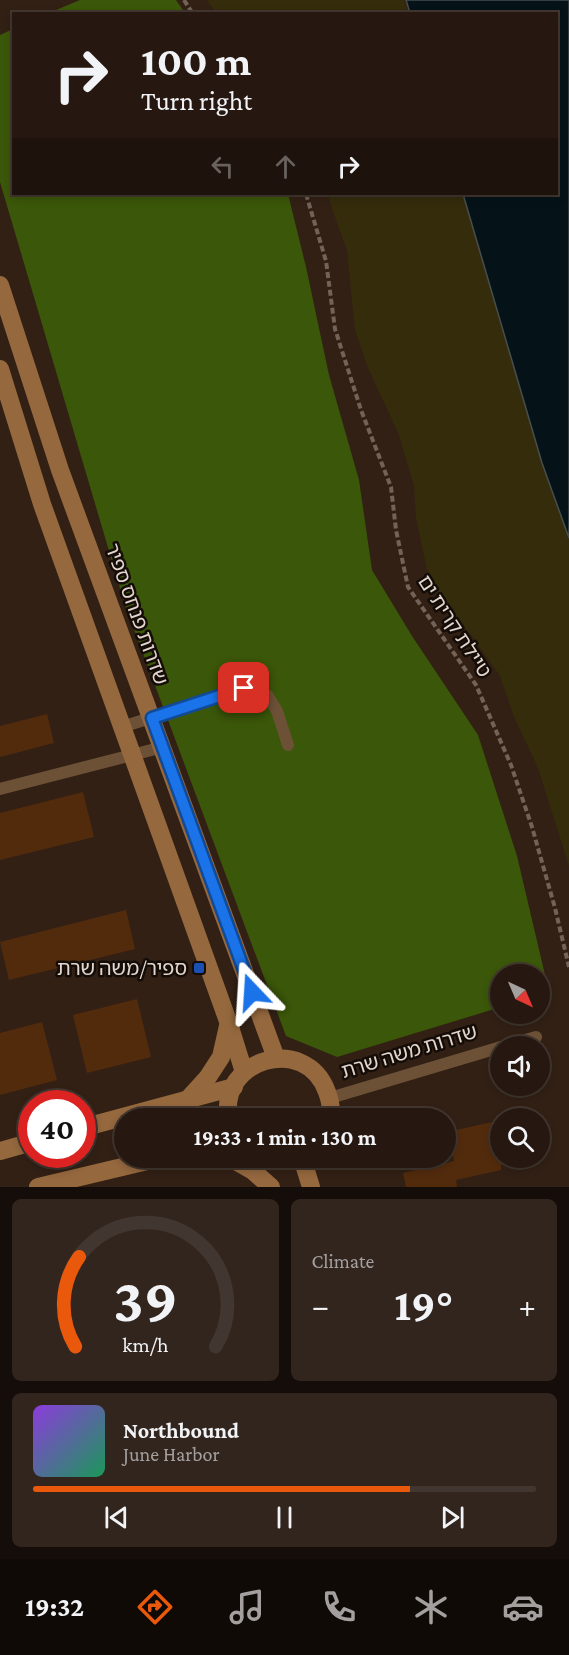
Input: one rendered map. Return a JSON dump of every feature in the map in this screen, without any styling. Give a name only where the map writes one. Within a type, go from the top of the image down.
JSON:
[{"type":"street","name":"שדרות פנחס ספיר","points":[[0,285],[60,471],[276,1058]]},
{"type":"street","points":[[0,369],[42,504],[229,1024],[239,1079],[229,1100],[229,1108]]},
{"type":"street","points":[[188,1099],[221,1058],[229,1024]]},
{"type":"street","points":[[96,1124],[188,1099],[239,1079],[259,1062],[276,1058],[291,1059],[304,1064],[316,1073],[325,1084],[331,1108]]},
{"type":"street","points":[[0,1151],[18,1146]]},
{"type":"street","points":[[38,1187],[118,1168]]},
{"type":"street","points":[[248,1168],[271,1187]]},
{"type":"street","points":[[268,1168],[275,1187]]},
{"type":"street","points":[[305,1168],[311,1187]]},
{"type":"lane","points":[[122,727],[244,688],[268,696],[277,711],[288,745]]},
{"type":"lane","points":[[0,789],[163,747]]},
{"type":"lane","name":"שדרות משה שרת","points":[[330,1098],[490,1050]]},
{"type":"path","name":"טיילת קרית ים","points":[[306,195],[326,261],[335,329],[361,410],[391,487],[396,530],[408,587],[476,685],[511,765],[532,827],[569,966]]},
{"type":"green space","points":[[80,0],[176,0],[184,12],[51,12]]},
{"type":"green space","points":[[12,29],[12,195],[288,195],[329,375],[359,480],[372,570],[412,636],[478,735],[517,856],[542,964],[490,964],[490,1010],[337,1057],[286,1036],[125,605],[0,182],[0,35]]},
{"type":"sand","points":[[207,0],[404,0],[408,12],[215,12]]},
{"type":"sand","points":[[327,195],[466,195],[569,483],[569,866],[538,768],[514,717],[500,676],[472,636],[445,607],[434,590],[427,570],[416,518],[414,486],[399,435],[368,368],[355,330],[347,251]]},
{"type":"shaded area","points":[[406,0],[569,0],[569,538],[542,463],[463,195],[558,195],[558,12],[410,12]]},
{"type":"building","points":[[47,714],[54,743],[0,757],[0,726]]},
{"type":"building","points":[[83,792],[94,837],[0,860],[0,813]]},
{"type":"building","points":[[126,910],[135,949],[9,980],[0,942]]},
{"type":"building","points":[[137,999],[151,1057],[87,1073],[73,1015]]},
{"type":"building","points":[[42,1022],[57,1080],[0,1095],[0,1033]]},
{"type":"building","points":[[490,1122],[490,1168],[501,1168],[501,1170],[456,1180],[457,1187],[406,1187],[403,1173],[424,1168],[456,1168],[456,1130]]},
{"type":"place","name":"ספיר/משה שרת","points":[[199,968]]},
{"type":"route","points":[[244,688],[152,718],[252,992]]}]
